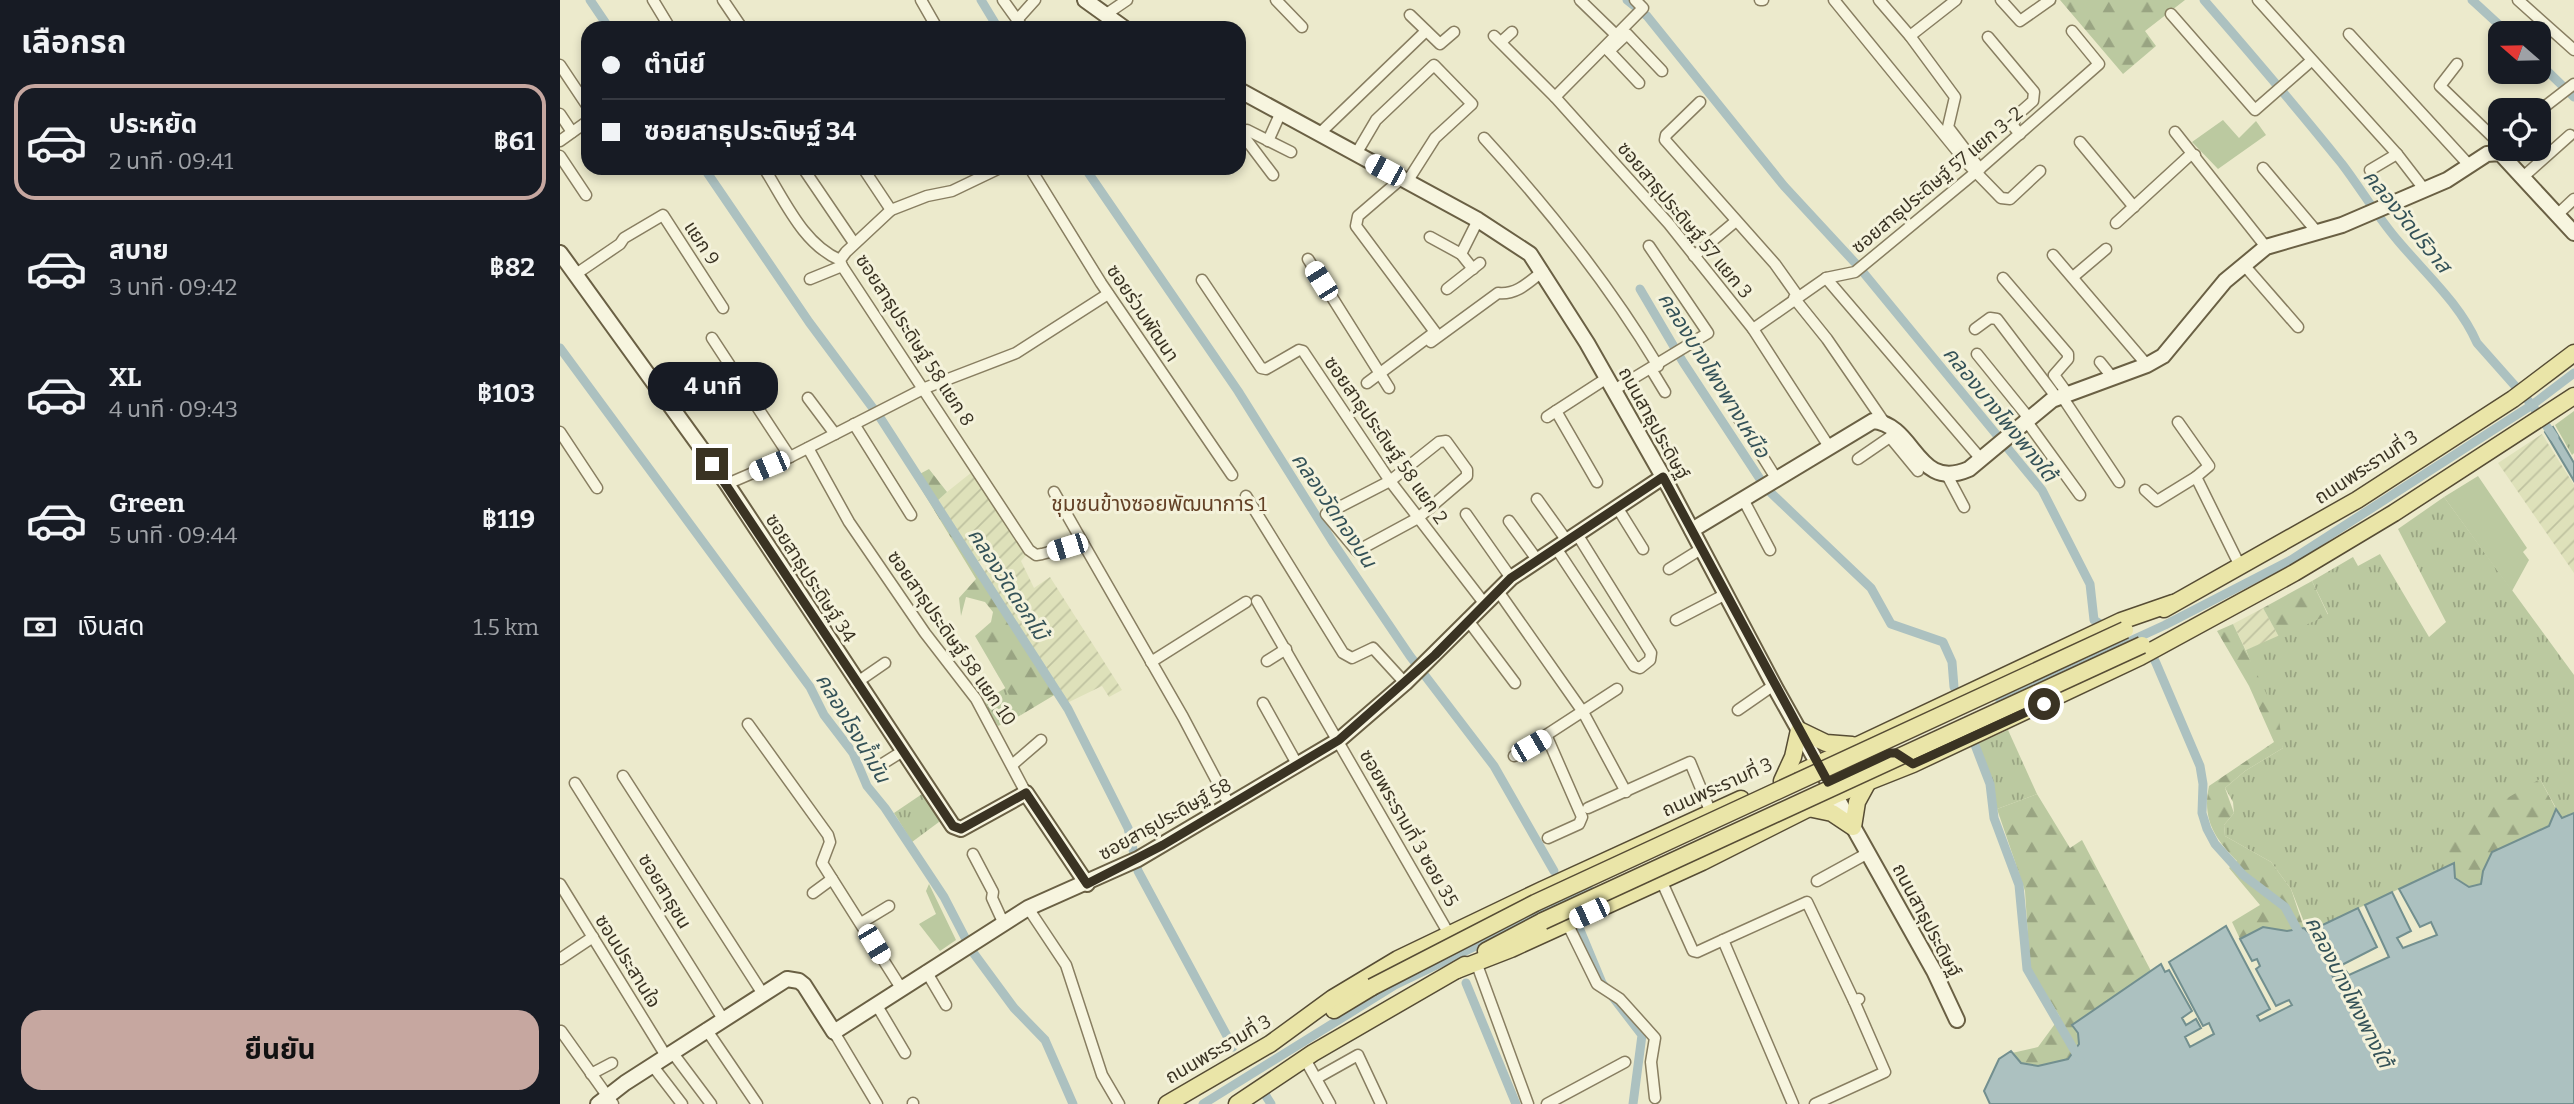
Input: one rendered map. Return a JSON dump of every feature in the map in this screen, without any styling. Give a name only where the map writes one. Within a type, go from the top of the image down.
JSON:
[{"type":"main road","name":"ถนนพระรามที่ 3","points":[[1167,1104],[1291,1031],[1535,903],[2173,603],[2241,568],[2357,500],[2519,395],[2574,353]]},
{"type":"main road","points":[[1743,798],[1757,808],[1768,811],[1832,788],[1869,780],[1934,754],[2146,651],[2294,573],[2542,419],[2574,396]]},
{"type":"main road","name":"ถนนพระรามที่ 3","points":[[1291,1031],[1364,978],[1449,934],[1782,782],[1852,745],[2088,637],[2123,626]]},
{"type":"main road","points":[[1237,1104],[1305,1059],[1503,940],[2146,651]]},
{"type":"main road","points":[[1914,718],[1909,735],[1915,747],[1934,754]]},
{"type":"main road","points":[[1782,782],[1793,757],[1799,730],[1826,743],[1852,745]]},
{"type":"main road","points":[[1457,970],[1733,847],[1808,808],[1832,788],[1890,753],[1896,753],[1913,764]]},
{"type":"main road","points":[[1808,808],[1832,813],[1853,827],[1857,803],[1869,780]]},
{"type":"main road","points":[[1712,812],[1730,818],[1735,829],[1733,847]]},
{"type":"street","points":[[653,0],[666,21]]},
{"type":"street","points":[[723,0],[736,21]]},
{"type":"street","points":[[921,0],[933,21]]},
{"type":"street","points":[[1003,0],[1018,21]]},
{"type":"street","points":[[1022,21],[1035,0]]},
{"type":"street","points":[[1085,0],[1114,21]]},
{"type":"street","points":[[1105,15],[1127,0]]},
{"type":"street","points":[[1276,0],[1302,27]]},
{"type":"street","points":[[1580,0],[1615,34]]},
{"type":"street","points":[[1607,48],[1615,34],[1639,12],[1635,0]]},
{"type":"street","points":[[1834,0],[2006,201],[2040,171]]},
{"type":"street","points":[[1879,0],[1910,36],[1955,97],[1948,127],[1978,170]]},
{"type":"street","points":[[1910,36],[1956,0]]},
{"type":"street","points":[[2001,0],[2020,21],[2050,0]]},
{"type":"street","points":[[2258,0],[2397,154],[2424,189]]},
{"type":"street","points":[[2518,0],[2574,50]]},
{"type":"street","points":[[2171,14],[2252,109],[2259,108],[2314,63]]},
{"type":"street","points":[[1410,15],[1426,32],[1443,44],[1454,32]]},
{"type":"street","name":"ซอยสาธุประดิษฐ์ 57 แยก 3-2","points":[[1753,330],[1795,296],[1826,278],[1859,269],[2099,64],[2072,31]]},
{"type":"street","points":[[1319,134],[1426,32]]},
{"type":"street","name":"ซอยสาธุประดิษฐ์ 57 แยก 3","points":[[1512,32],[1497,39],[1555,97],[1694,256],[1753,330],[1828,445]]},
{"type":"street","points":[[1555,97],[1607,48],[1627,34],[1662,71]]},
{"type":"street","points":[[2349,34],[2469,165]]},
{"type":"street","points":[[1987,37],[2034,92],[2034,101],[2014,121],[2013,126],[2020,134]]},
{"type":"street","points":[[1607,48],[1639,83]]},
{"type":"street","points":[[2456,64],[2440,86],[2488,136]]},
{"type":"street","points":[[560,65],[581,96]]},
{"type":"street","points":[[1356,154],[1376,120],[1434,65],[1472,104],[1435,138],[1404,181],[1358,216],[1356,226],[1435,332],[1367,383]]},
{"type":"street","points":[[2551,102],[2569,88]]},
{"type":"street","name":"ถนนสาธุประดิษฐ์","points":[[1246,94],[1520,244],[1543,271],[1663,477],[1774,685],[1934,971],[1957,1020]]},
{"type":"street","points":[[1700,102],[1664,138],[1736,220],[1795,296],[1918,471]]},
{"type":"street","points":[[1268,141],[1281,112]]},
{"type":"street","points":[[560,114],[572,132]]},
{"type":"street","points":[[560,141],[581,126]]},
{"type":"street","points":[[1246,131],[1291,152]]},
{"type":"street","points":[[2175,132],[2266,247]]},
{"type":"street","points":[[1246,134],[1273,175]]},
{"type":"street","points":[[2523,177],[2570,135]]},
{"type":"street","points":[[1483,138],[1567,233],[1632,323],[1665,392]]},
{"type":"street","points":[[2080,142],[2134,207]]},
{"type":"street","points":[[2370,170],[2397,154]]},
{"type":"street","points":[[1894,435],[1932,470],[1947,475],[1969,469],[2027,418],[2062,395],[2147,365],[2173,347],[2225,281],[2266,247],[2377,211],[2447,180],[2488,154]]},
{"type":"street","points":[[2116,223],[2189,156],[2194,155]]},
{"type":"street","points":[[560,156],[586,195]]},
{"type":"street","points":[[2510,161],[2574,233]]},
{"type":"street","points":[[2263,168],[2317,232]]},
{"type":"street","points":[[769,175],[807,234],[818,247],[841,263],[810,279]]},
{"type":"street","points":[[808,175],[855,243]]},
{"type":"street","points":[[868,175],[891,210]]},
{"type":"street","name":"ซอยสาธุประดิษฐ์ 58 แยก 8","points":[[985,175],[952,191],[927,196],[891,210],[855,243],[841,263],[1029,550],[1036,555],[1083,542]]},
{"type":"street","name":"ซอยร่วมพัฒนา","points":[[1034,175],[1108,294],[1232,475]]},
{"type":"street","points":[[2557,215],[2574,199]]},
{"type":"street","name":"แยก 9","points":[[576,274],[620,244],[624,238],[663,215],[723,308]]},
{"type":"street","points":[[1461,254],[1478,220]]},
{"type":"street","points":[[1694,256],[1736,220]]},
{"type":"street","points":[[1430,237],[1461,254],[1476,266],[1447,289]]},
{"type":"street","points":[[1597,482],[1551,414],[1610,384],[1654,368],[1706,335],[1708,329],[1649,246]]},
{"type":"street","points":[[2073,277],[2106,249]]},
{"type":"street","name":"ซอยสาธุประดิษฐ์ 34","points":[[560,253],[652,384],[727,484],[856,683],[957,829],[1026,793]]},
{"type":"street","points":[[2053,255],[2147,365]]},
{"type":"street","points":[[1308,259],[1389,388]]},
{"type":"street","points":[[2244,265],[2298,327]]},
{"type":"street","points":[[1411,357],[1498,293],[1507,294],[1520,289],[1543,271]]},
{"type":"street","points":[[1826,278],[1981,459]]},
{"type":"street","points":[[2003,278],[2068,354],[2068,359],[2054,375],[2062,395]]},
{"type":"street","name":"ซอยสาธุประดิษฐ์ 58 แยก 2","points":[[1202,280],[1261,368],[1266,369],[1299,350],[1303,351],[1390,481],[1484,603]]},
{"type":"street","points":[[727,484],[790,457],[925,388],[1016,352],[1108,294]]},
{"type":"street","points":[[1975,329],[1990,318],[1997,319],[2062,395],[2119,482]]},
{"type":"street","points":[[712,338],[790,457]]},
{"type":"street","points":[[1976,354],[2027,418],[2080,495]]},
{"type":"street","points":[[2100,362],[2112,377]]},
{"type":"street","points":[[808,398],[835,434]]},
{"type":"street","points":[[1739,419],[1776,478]]},
{"type":"street","points":[[1692,530],[1862,425],[1884,422]]},
{"type":"street","points":[[2144,490],[2157,502],[2209,466],[2178,422]]},
{"type":"street","points":[[854,424],[911,515]]},
{"type":"street","points":[[560,432],[597,488]]},
{"type":"street","points":[[1858,459],[1894,435]]},
{"type":"street","points":[[1446,441],[1468,473],[1418,518],[1357,551],[1326,514],[1390,481],[1439,442],[1446,441]]},
{"type":"street","name":"ซอยสาธุประดิษฐ์ 58 แยก 10","points":[[808,448],[849,522],[917,622],[976,699],[1026,793],[1087,884]]},
{"type":"street","points":[[1947,475],[1964,507]]},
{"type":"street","name":"ซอยสาธุประดิษฐ์ 58","points":[[834,1032],[1003,922],[1028,908],[1134,861],[1339,740],[1414,674],[1511,578],[1663,477]]},
{"type":"street","points":[[2196,477],[2241,568]]},
{"type":"street","points":[[1054,492],[1230,806]]},
{"type":"street","points":[[1246,496],[1343,653],[1352,658],[1373,648],[1414,674]]},
{"type":"street","points":[[1537,499],[1651,653],[1650,660],[1645,664],[1638,668],[1633,666],[1567,541]]},
{"type":"street","points":[[1743,499],[1770,550]]},
{"type":"street","points":[[1616,508],[1643,549]]},
{"type":"street","points":[[1466,514],[1511,578]]},
{"type":"street","points":[[1509,521],[1538,561]]},
{"type":"street","points":[[1669,569],[1702,549]]},
{"type":"street","points":[[1498,590],[1583,712],[1626,792]]},
{"type":"street","points":[[1676,620],[1726,594]]},
{"type":"street","name":"ซอยพระรามที่ 3 ซอย 35","points":[[1151,662],[1251,601],[1286,649],[1449,934]]},
{"type":"street","points":[[1467,619],[1515,683]]},
{"type":"street","points":[[1267,661],[1286,649]]},
{"type":"street","points":[[856,683],[885,663]]},
{"type":"street","points":[[1738,710],[1774,685]]},
{"type":"street","points":[[1514,756],[1617,689]]},
{"type":"street","points":[[1263,703],[1297,764]]},
{"type":"street","points":[[748,724],[828,835],[830,842],[821,859],[901,988]]},
{"type":"street","points":[[1547,737],[1582,817],[1579,824],[1548,838]]},
{"type":"street","points":[[1012,765],[1041,740]]},
{"type":"street","points":[[879,766],[903,751]]},
{"type":"street","points":[[1588,808],[1690,762],[1712,812]]},
{"type":"street","points":[[623,776],[763,994]]},
{"type":"street","name":"ซอยสาธุชน","points":[[575,783],[723,1019]]},
{"type":"street","points":[[1817,881],[1868,853]]},
{"type":"street","points":[[974,854],[993,892],[992,898],[1003,922]]},
{"type":"street","points":[[813,893],[832,879]]},
{"type":"street","points":[[1661,880],[1693,951],[1697,953],[1807,902],[1857,1000],[1885,1072],[1815,1104]]},
{"type":"street","name":"ซอนประสานใจ","points":[[560,884],[669,1054],[711,1104]]},
{"type":"street","points":[[861,923],[889,906]]},
{"type":"street","points":[[1028,908],[1066,965],[1102,1075],[1119,1104]]},
{"type":"street","points":[[1567,923],[1602,990],[1614,996],[1654,1038],[1651,1062],[1655,1098]]},
{"type":"street","points":[[560,959],[593,937]]},
{"type":"street","points":[[1723,940],[1793,1104]]},
{"type":"street","points":[[1476,962],[1528,1104]]},
{"type":"street","points":[[926,971],[946,1005]]},
{"type":"street","points":[[561,1031],[591,1074],[606,1102],[652,1065],[706,1029],[787,979],[799,981],[834,1032],[877,1104]]},
{"type":"street","points":[[876,1004],[905,1053]]},
{"type":"street","points":[[706,1029],[757,1104]]},
{"type":"street","points":[[1317,1078],[1358,1055],[1381,1104]]},
{"type":"street","points":[[1305,1059],[1333,1103]]},
{"type":"street","points":[[1547,1104],[1625,1062]]},
{"type":"street","points":[[591,1074],[612,1063]]},
{"type":"street","points":[[652,1065],[682,1104]]},
{"type":"green space","points":[[2060,0],[2185,0],[2145,31],[2156,46],[2123,74]]},
{"type":"green space","points":[[2223,120],[2239,138],[2256,121],[2266,135],[2218,169],[2192,142]]},
{"type":"green space","points":[[2574,411],[2574,453],[2572,455],[2555,425]]},
{"type":"green space","points":[[2542,434],[2574,485],[2574,573],[2498,463]]},
{"type":"green space","points":[[929,469],[947,492],[937,501],[1056,694],[1021,715],[975,636],[991,622],[993,612],[985,602],[966,597],[961,616],[959,598],[976,579],[914,477]]},
{"type":"green space","points":[[972,472],[1027,554],[1021,561],[1034,588],[1050,577],[1122,690],[1109,697],[1102,686],[1067,703],[983,572],[992,563],[988,556],[977,562],[937,500]]},
{"type":"green space","points":[[2478,476],[2527,548],[2523,552],[2529,560],[2512,591],[2444,497]]},
{"type":"green space","points":[[2444,497],[2574,675],[2574,813],[2562,819],[2540,779],[2454,863],[2308,932],[2291,889],[2271,862],[2225,836],[2224,825],[2234,813],[2233,802],[2225,788],[2245,771],[2283,748],[2246,650],[2328,614],[2312,581],[2353,557],[2358,566],[2380,554],[2429,637],[2446,622],[2398,529]]},
{"type":"green space","points":[[2312,581],[2328,615],[2279,637],[2263,608]]},
{"type":"green space","points":[[2263,608],[2279,637],[2246,650],[2233,624]]},
{"type":"green space","points":[[2233,624],[2279,720],[2283,748],[2245,771],[2225,788],[2234,813],[2224,825],[2225,836],[2271,862],[2291,889],[2304,928],[2287,931],[2263,927],[2240,939],[2232,922],[2260,905],[2229,868],[2237,861],[2216,836],[2212,827],[2207,808],[2209,786],[2274,742],[2249,686],[2217,631]]},
{"type":"green space","points":[[1007,687],[1021,715],[998,726],[982,702]]},
{"type":"green space","points":[[2008,730],[2037,794],[1997,809],[1977,744]]},
{"type":"green space","points":[[2540,779],[2556,809],[2549,826],[2483,871],[2481,884],[2469,887],[2455,877],[2454,863],[2442,836]]},
{"type":"green space","points":[[925,792],[943,819],[912,842],[894,813]]},
{"type":"green space","points":[[2037,794],[2070,848],[2082,840],[2151,971],[2072,1025],[2078,1033],[2079,1044],[2068,1060],[2038,1066],[2021,1063],[2012,1053],[2038,1047],[2060,1017],[2030,968],[2025,891],[1997,809]]},
{"type":"green space","points":[[929,884],[956,940],[940,951],[919,924],[936,914],[926,891]]},
{"type":"water","points":[[2553,427],[2574,463],[2574,481],[2545,432]]},
{"type":"water","points":[[2556,809],[2562,818],[2574,813],[2574,1104],[1990,1104],[1984,1091],[1999,1059],[2011,1051],[2021,1063],[2038,1066],[2068,1059],[2079,1044],[2078,1033],[2072,1025],[2161,964],[2165,972],[2169,970],[2192,1011],[2182,1018],[2186,1025],[2196,1019],[2201,1028],[2185,1037],[2190,1047],[2214,1034],[2209,1023],[2203,1026],[2169,962],[2226,926],[2270,1009],[2257,1016],[2260,1021],[2292,1005],[2289,1000],[2276,1006],[2256,969],[2260,966],[2257,959],[2252,961],[2240,939],[2263,927],[2287,931],[2304,928],[2308,932],[2358,908],[2377,947],[2330,971],[2333,977],[2346,971],[2349,975],[2389,957],[2365,905],[2392,892],[2411,931],[2397,938],[2403,948],[2437,935],[2431,922],[2420,927],[2399,889],[2454,863],[2455,878],[2469,887],[2481,884],[2483,871],[2492,852],[2549,826]]},
{"type":"waterway","name":"คลองวัดดอกไม้","points":[[590,0],[604,21]]},
{"type":"waterway","name":"คลองวัดทองบน","points":[[981,0],[994,21]]},
{"type":"waterway","name":"คลองบางโพงพางใต้","points":[[1627,0],[1647,16],[1784,186],[1858,266],[2042,490],[2090,584],[2094,620],[2153,657],[2156,663],[2200,766],[2203,784],[2202,813],[2215,844],[2243,875],[2285,907],[2303,940]]},
{"type":"waterway","name":"คลองวัดปริวาส","points":[[2204,0],[2342,164],[2391,233],[2452,302],[2477,343],[2532,405],[2554,437]]},
{"type":"waterway","points":[[2472,0],[2495,21]]},
{"type":"waterway","points":[[2552,76],[2574,97]]},
{"type":"waterway","name":"คลองวัดดอกไม้","points":[[709,175],[809,322],[881,419],[1068,709],[1128,828],[1138,871],[1233,1047]]},
{"type":"waterway","name":"คลองวัดทองบน","points":[[1090,175],[1238,391],[1334,544],[1410,656],[1494,766],[1554,871]]},
{"type":"waterway","name":"คลองบางโพงพางเหนือ","points":[[1640,289],[1683,362],[1760,479]]},
{"type":"waterway","name":"คลองโรงน้ำมัน","points":[[560,348],[810,687],[824,715],[853,753],[867,786],[885,808],[944,897],[972,951],[1014,1008],[1045,1040],[1073,1104]]},
{"type":"waterway","points":[[2000,701],[2165,625],[2291,560],[2532,405],[2574,373]]},
{"type":"waterway","name":"คลองบางโพงพางเหนือ","points":[[1769,491],[1871,588],[1891,624],[1943,642],[1952,662],[1954,687]]},
{"type":"waterway","name":"คลองบางโพงพางเหนือ","points":[[1975,745],[1990,784],[1994,818],[2019,885],[2027,969],[2080,1060]]},
{"type":"waterway","points":[[1203,1104],[1395,985],[1590,891]]},
{"type":"waterway","name":"คลองวัดทองบน","points":[[1580,930],[1602,983],[1642,1035],[1633,1104]]},
{"type":"waterway","points":[[1466,983],[1516,1104]]},
{"type":"waterway","name":"คลองวัดดอกไม้","points":[[1266,1096],[1271,1104]]},
{"type":"district","name":"ชุมชนข้างซอยพัฒนาการ 1","points":[[1159,504]]},
{"type":"route","points":[[712,464],[953,826],[961,829],[1026,793],[1087,884],[1163,845],[1339,740],[1435,655],[1467,619],[1511,578],[1663,477],[1828,782],[1890,753],[1896,753],[1913,764],[2044,704]]}]
